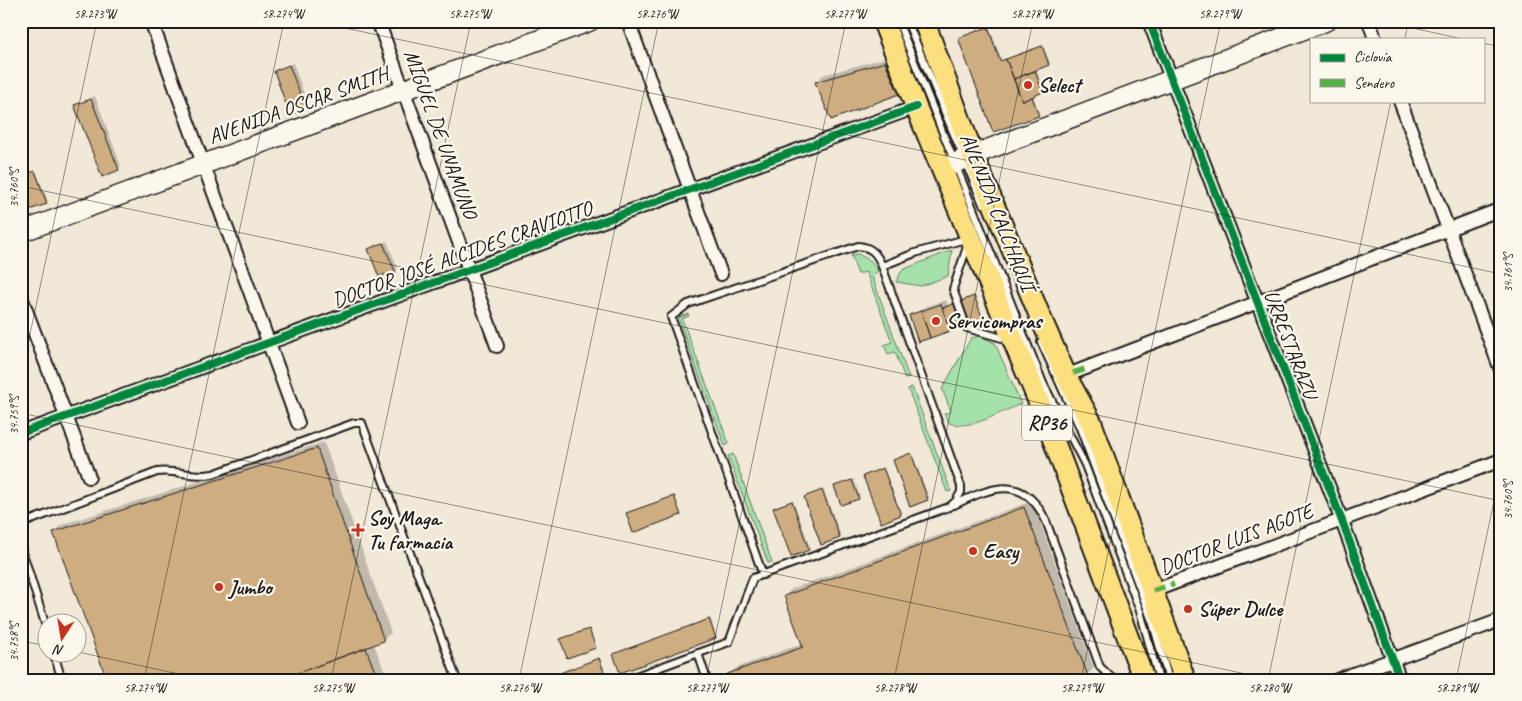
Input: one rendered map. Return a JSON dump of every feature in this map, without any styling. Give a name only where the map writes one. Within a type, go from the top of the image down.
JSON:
[{"type":"main road","name":"AVENIDA OSCAR SMITH","points":[[21,232],[590,21]]},
{"type":"main road","name":"AVENIDA CALCHAQUÍ","points":[[883,21],[916,107],[1002,224],[1067,378],[1091,422],[1185,680]]},
{"type":"main road","points":[[916,21],[938,62]]},
{"type":"main road","name":"AVENIDA CALCHAQUÍ","points":[[924,21],[938,62],[958,162],[976,235],[1014,341],[1144,680]]},
{"type":"main road","points":[[958,162],[1326,21]]},
{"type":"main road","points":[[976,235],[1002,224],[1011,223],[1017,229],[1080,371],[1091,422]]},
{"type":"street","points":[[151,21],[298,423]]},
{"type":"street","name":"MIGUEL DE UNAMUNO","points":[[378,21],[497,346]]},
{"type":"street","points":[[628,21],[721,274]]},
{"type":"street","name":"URRESTARAZU","points":[[1149,21],[1342,521],[1400,680]]},
{"type":"street","points":[[1369,21],[1376,38]]},
{"type":"street","points":[[1400,102],[1501,370]]},
{"type":"street","name":"DOCTOR JOSÉ ALCIDES CRAVIOTTO","points":[[21,433],[270,344],[690,188],[916,107]]},
{"type":"street","points":[[1080,371],[1501,209]]},
{"type":"street","points":[[21,297],[89,477]]},
{"type":"street","name":"DOCTOR LUIS AGOTE","points":[[1153,591],[1501,460]]},
{"type":"street","points":[[1337,680],[1501,620]]},
{"type":"lane","points":[[898,21],[958,162],[986,210]]},
{"type":"lane","points":[[907,21],[958,162]]},
{"type":"lane","points":[[882,266],[915,253],[976,235]]},
{"type":"lane","points":[[976,235],[953,289],[967,328],[1014,341]]},
{"type":"lane","points":[[976,235],[1043,383],[1085,465],[1140,611],[1158,680]]},
{"type":"lane","points":[[763,575],[671,317],[688,304],[858,246],[872,250],[882,266],[961,486],[961,492],[956,501],[949,507]]},
{"type":"lane","points":[[1037,334],[1080,428],[1150,617],[1168,680]]},
{"type":"lane","points":[[21,524],[157,472],[172,471],[200,475],[213,474],[354,423],[362,424],[457,680]]},
{"type":"lane","points":[[625,680],[729,642],[753,578],[949,507],[992,488],[1008,488],[1024,492],[1033,500],[1046,521],[1100,668],[1112,678],[1118,679]]},
{"type":"lane","points":[[21,547],[42,614]]},
{"type":"lane","points":[[698,653],[707,680]]},
{"type":"lane","points":[[57,664],[62,680]]},
{"type":"green space","points":[[952,250],[948,276],[921,286],[896,282],[902,270]]},
{"type":"green space","points":[[858,254],[871,261],[878,271],[872,276],[909,378],[905,379],[895,352],[888,354],[884,345],[892,342],[866,272],[858,274],[851,255]]},
{"type":"green space","points":[[688,314],[689,316],[682,319],[729,444],[725,446],[678,318]]},
{"type":"green space","points":[[980,336],[995,343],[1021,404],[976,423],[958,425],[949,423],[944,414],[951,411],[942,389],[971,338]]},
{"type":"green space","points":[[912,387],[951,491],[947,492],[908,389]]},
{"type":"green space","points":[[733,454],[772,562],[768,563],[728,456]]},
{"type":"building","points":[[988,27],[1000,61],[1006,59],[1022,101],[1032,97],[1039,116],[993,132],[958,38]]},
{"type":"building","points":[[1042,46],[1049,65],[1014,79],[1006,59]]},
{"type":"building","points":[[885,62],[899,94],[831,120],[815,82]]},
{"type":"building","points":[[289,65],[306,109],[290,115],[274,71]]},
{"type":"building","name":"Select","points":[[1035,71],[1043,92],[1022,101],[1014,79]]},
{"type":"building","points":[[91,99],[119,170],[102,177],[74,105]]},
{"type":"building","points":[[35,171],[47,204],[29,210],[21,189],[21,176]]},
{"type":"building","points":[[383,243],[396,273],[386,277],[385,274],[379,277],[368,249]]},
{"type":"building","points":[[974,296],[983,319],[945,333],[937,310]]},
{"type":"building","name":"Servicompras","points":[[941,304],[950,331],[930,338],[921,311]]},
{"type":"building","points":[[921,311],[930,338],[918,342],[909,315]]},
{"type":"building","name":"Jumbo","points":[[317,448],[384,641],[279,680],[107,680],[88,628],[88,614],[83,614],[53,532]]},
{"type":"building","points":[[911,453],[928,500],[910,507],[893,460]]},
{"type":"building","points":[[883,468],[901,515],[881,523],[863,476]]},
{"type":"building","points":[[852,480],[859,499],[841,505],[834,486]]},
{"type":"building","points":[[822,490],[840,538],[821,545],[804,497]]},
{"type":"building","points":[[674,496],[681,515],[633,533],[626,513]]},
{"type":"building","points":[[792,501],[809,550],[791,557],[773,508]]},
{"type":"building","name":"Easy","points":[[1024,507],[1088,676],[1078,680],[729,680],[727,674],[803,647],[784,596]]},
{"type":"building","points":[[709,619],[716,638],[620,673],[613,654]]},
{"type":"building","points":[[589,629],[596,648],[567,658],[560,639]]},
{"type":"building","points":[[366,648],[378,680],[279,680]]},
{"type":"building","points":[[599,658],[606,678],[601,680],[542,680]]},
{"type":"marked path","points":[[1073,373],[1086,369]]},
{"type":"marked path","points":[[1153,591],[1174,584]]},
{"type":"cycle path","points":[[1149,21],[1342,521],[1400,680]]},
{"type":"cycle path","points":[[21,433],[916,107]]},
{"type":"place","name":"Select","points":[[1028,85]]},
{"type":"place","name":"Servicompras","points":[[936,321]]},
{"type":"place","name":"Soy Maga. Tu farmacia","points":[[358,530]]},
{"type":"place","name":"Easy","points":[[973,551]]},
{"type":"place","name":"Jumbo","points":[[219,587]]},
{"type":"place","name":"Súper Dulce","points":[[1188,609]]}]
